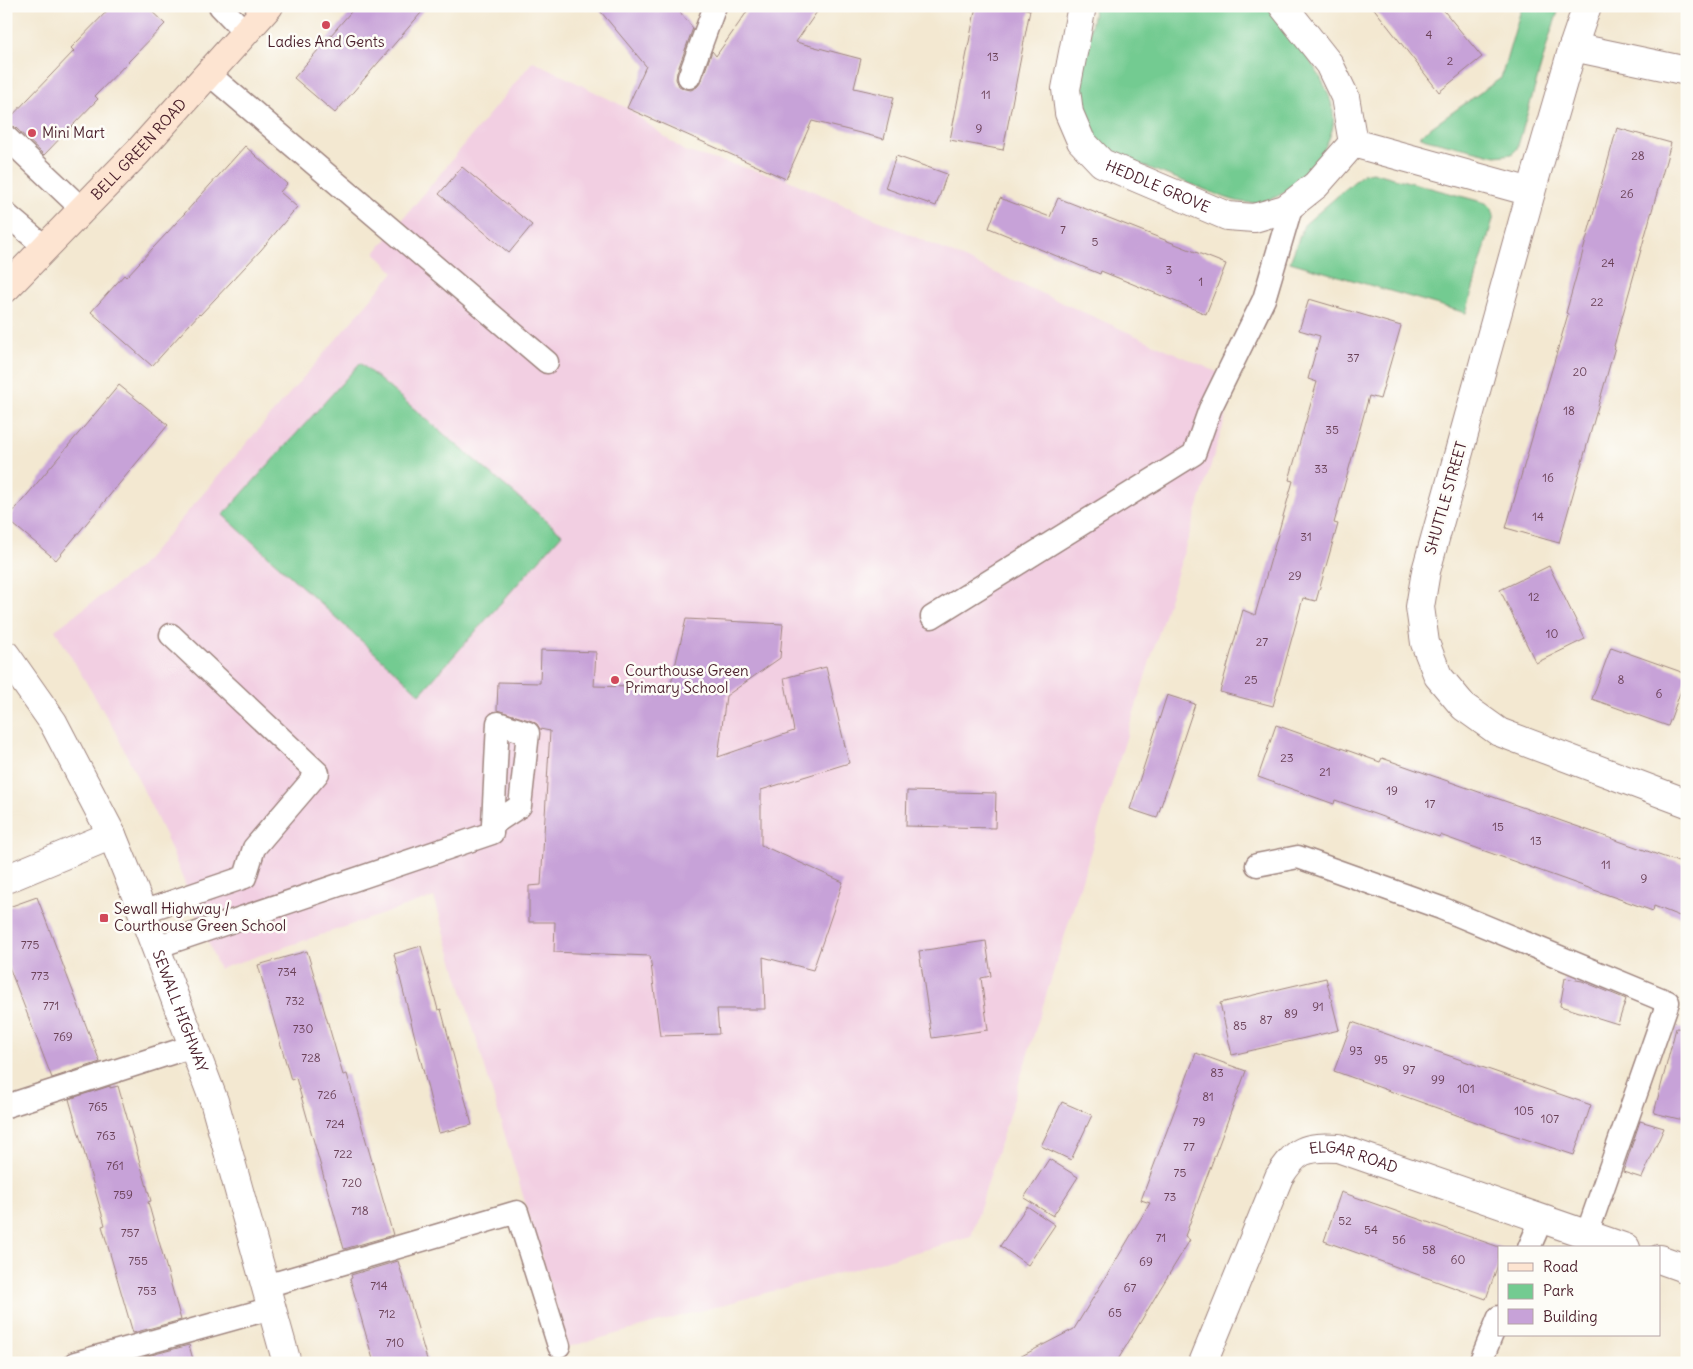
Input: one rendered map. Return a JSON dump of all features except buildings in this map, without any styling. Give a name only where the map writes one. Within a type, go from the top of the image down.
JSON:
[{"type":"main road","name":"BELL GREEN ROAD","points":[[6,288],[138,152],[269,6]]},
{"type":"street","name":"HEDDLE GROVE","points":[[1082,6],[1066,89],[1067,97],[1070,113],[1081,141],[1102,163],[1227,216],[1254,218],[1284,209],[1292,204],[1316,185],[1353,143]]},
{"type":"street","points":[[1283,6],[1329,64],[1345,98],[1353,143],[1531,192]]},
{"type":"street","points":[[1587,6],[1573,47],[1687,71]]},
{"type":"street","name":"SHUTTLE STREET","points":[[1573,47],[1426,571],[1420,607],[1425,643],[1438,676],[1464,707],[1499,732],[1687,803]]},
{"type":"street","name":"SEWALL HIGHWAY","points":[[6,655],[53,722],[112,835],[214,1101],[287,1363]]},
{"type":"street","points":[[6,879],[112,835]]},
{"type":"street","name":"ELGAR ROAD","points":[[1203,1363],[1279,1177],[1290,1159],[1305,1150],[1320,1147],[1338,1148],[1620,1246]]},
{"type":"street","points":[[1660,1260],[1687,1269]]},
{"type":"lane","points":[[220,6],[246,33]]},
{"type":"lane","points":[[689,77],[714,6]]},
{"type":"lane","points":[[209,74],[547,362]]},
{"type":"lane","points":[[6,137],[82,209]]},
{"type":"lane","points":[[932,617],[1194,454],[1210,408],[1264,299],[1292,204]]},
{"type":"lane","points":[[6,214],[45,248]]},
{"type":"lane","points":[[142,912],[244,877],[254,848],[318,773],[171,636]]},
{"type":"lane","points":[[156,947],[492,833],[493,824]]},
{"type":"lane","points":[[1257,865],[1298,857],[1442,908],[1668,1002],[1587,1234]]},
{"type":"lane","points":[[6,1106],[193,1046]]},
{"type":"lane","points":[[75,1363],[517,1212],[559,1346]]},
{"type":"lane","points":[[1530,1246],[1542,1218]]},
{"type":"lane","points":[[1480,1363],[1498,1319]]},
{"type":"shaded area","name":"Courthouse Green Primary School","points":[[533,61],[627,108],[684,151],[786,179],[1237,381],[971,1237],[568,1347],[434,897],[219,969],[166,837],[115,731],[55,630],[141,566],[394,272],[375,253]]},
{"type":"green space","points":[[1095,6],[1267,6],[1312,64],[1330,98],[1333,114],[1332,130],[1320,156],[1310,170],[1292,188],[1269,200],[1245,203],[1232,200],[1113,153],[1095,136],[1086,120],[1082,102],[1081,83]]},
{"type":"green space","points":[[1522,6],[1560,6],[1517,149],[1512,154],[1496,156],[1419,136],[1501,78]]},
{"type":"green space","points":[[1372,172],[1486,203],[1492,209],[1494,216],[1466,313],[1290,262],[1304,225],[1363,174]]},
{"type":"green space","points":[[360,363],[562,534],[420,694],[223,515]]},
{"type":"place","name":"Ladies And Gents","points":[[326,25]]},
{"type":"place","name":"Mini Mart","points":[[32,133]]},
{"type":"place","name":"Courthouse Green Primary School","points":[[615,680]]},
{"type":"place","name":"Sewall Highway / Courthouse Green School","points":[[104,918]]}]
